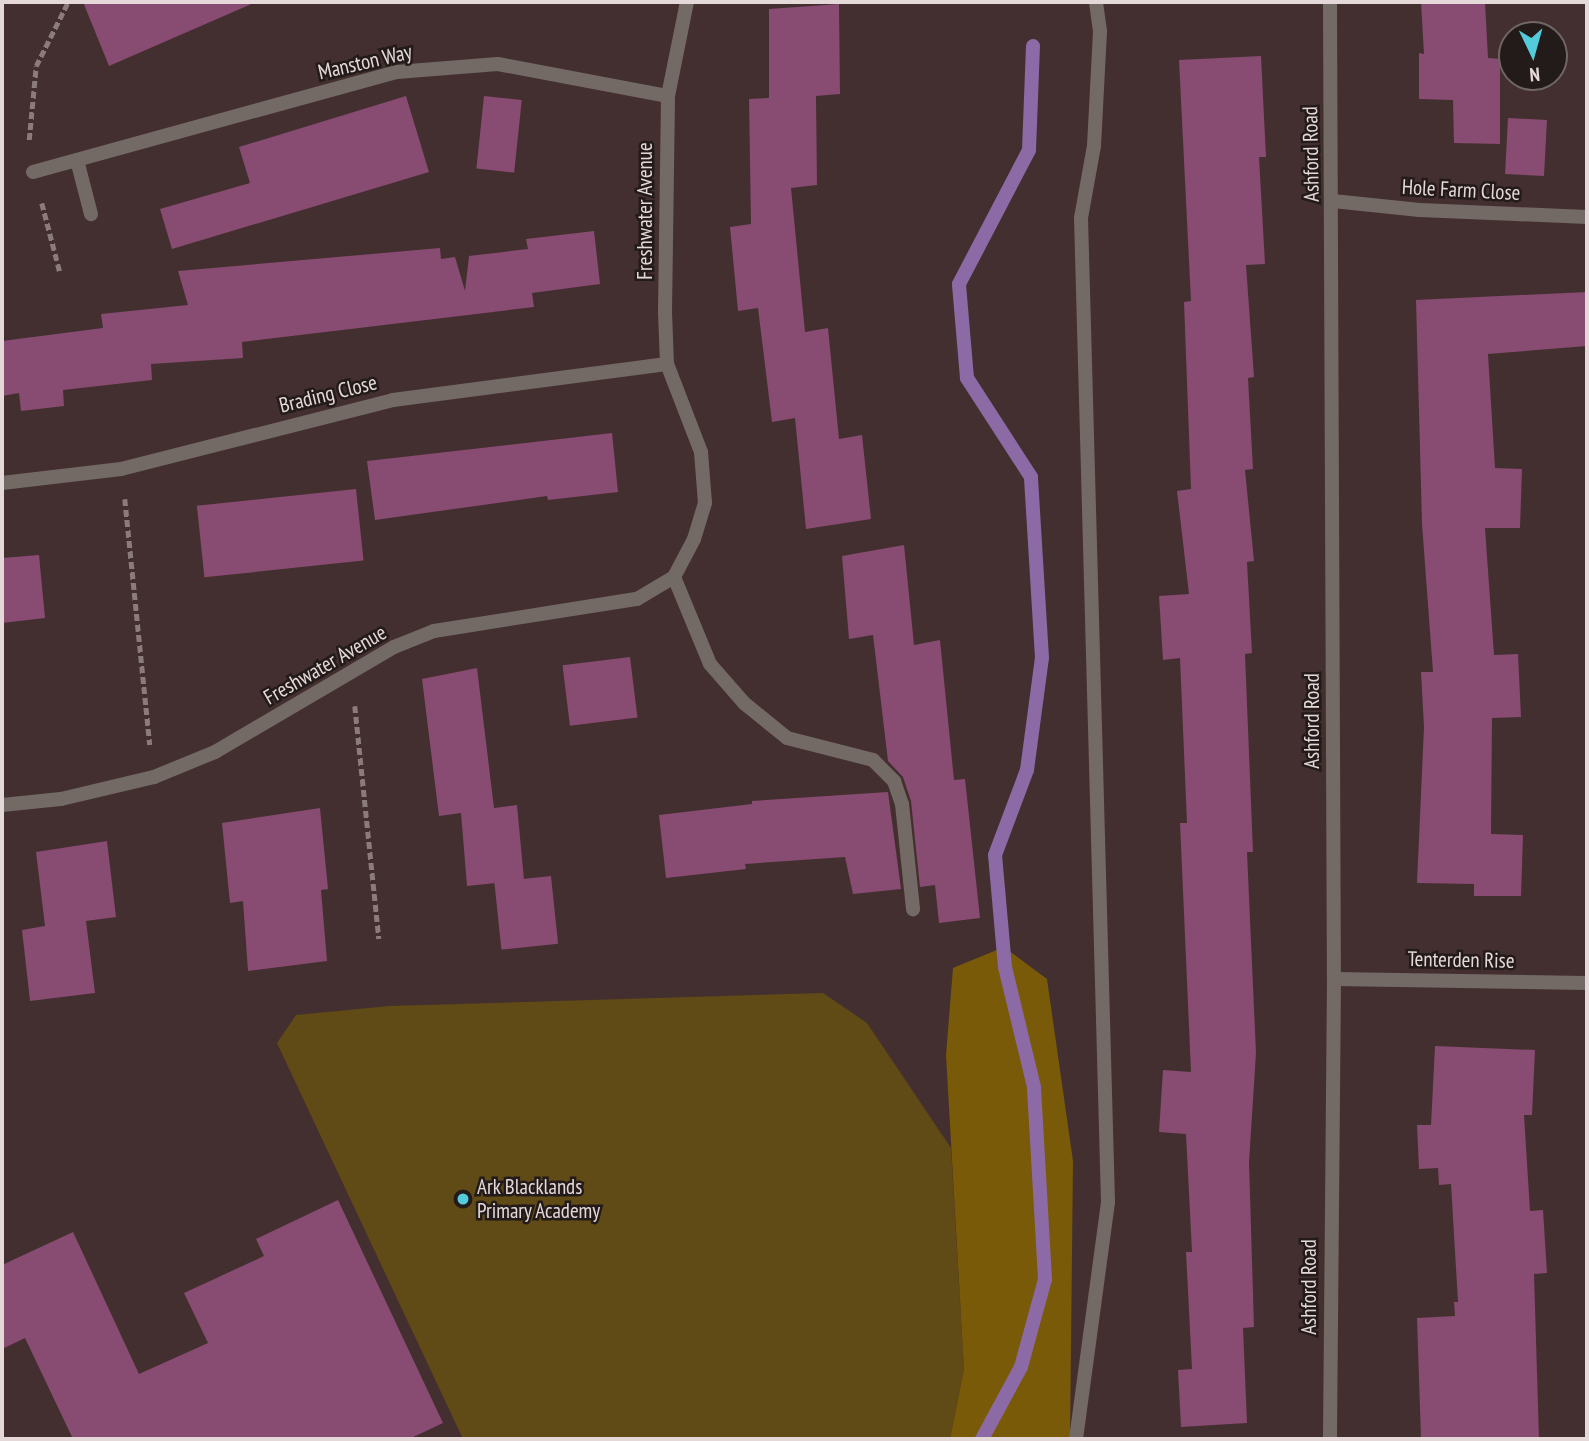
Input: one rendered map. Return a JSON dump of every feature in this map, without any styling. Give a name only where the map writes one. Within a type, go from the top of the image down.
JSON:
[{"type":"street","name":"Freshwater Avenue","points":[[2,805],[61,799],[154,777],[215,752],[352,672],[434,631],[637,600],[674,577],[694,540],[705,503],[701,452],[667,364],[668,96],[687,2]]},
{"type":"street","points":[[1076,1439],[1108,1202],[1081,218],[1094,146],[1100,31],[1096,2]]},
{"type":"street","name":"Ashford Road","points":[[1329,2],[1333,201],[1334,979],[1330,1439]]},
{"type":"street","name":"Manston Way","points":[[33,172],[397,72],[498,64],[668,96]]},
{"type":"street","points":[[77,160],[91,214]]},
{"type":"street","name":"Hole Farm Close","points":[[1333,201],[1420,210],[1587,217]]},
{"type":"street","name":"Brading Close","points":[[2,483],[121,468],[393,400],[667,364]]},
{"type":"street","points":[[674,577],[710,664],[744,703],[788,738],[873,760],[894,780],[902,804],[913,909]]},
{"type":"street","name":"Tenterden Rise","points":[[1334,979],[1587,983]]},
{"type":"path","points":[[121,468],[154,777]]},
{"type":"path","points":[[352,672],[379,939]]},
{"type":"shaded area","points":[[1004,947],[1047,979],[1073,1161],[1070,1439],[950,1439],[964,1369],[946,1055],[953,968]]},
{"type":"shaded area","points":[[823,993],[867,1023],[951,1148],[964,1369],[950,1439],[463,1439],[277,1043],[296,1015],[389,1006]]},
{"type":"building","points":[[83,2],[256,2],[109,66]]},
{"type":"building","points":[[1421,2],[1485,2],[1488,58],[1498,59],[1500,144],[1454,143],[1453,100],[1419,99],[1419,53],[1424,54]]},
{"type":"building","points":[[839,4],[840,94],[816,96],[817,185],[791,188],[805,332],[828,328],[839,439],[862,435],[871,519],[806,529],[795,418],[772,422],[758,308],[738,311],[730,227],[751,224],[749,99],[769,98],[769,9]]},
{"type":"building","points":[[1261,56],[1266,157],[1259,157],[1265,264],[1246,265],[1254,377],[1248,378],[1253,469],[1245,470],[1254,561],[1247,562],[1252,653],[1245,654],[1253,852],[1247,852],[1256,1053],[1249,1162],[1254,1327],[1243,1328],[1247,1423],[1181,1427],[1178,1370],[1192,1369],[1186,1252],[1192,1252],[1186,1134],[1159,1132],[1163,1070],[1191,1072],[1180,823],[1187,823],[1180,658],[1163,660],[1159,596],[1189,594],[1177,491],[1191,489],[1184,302],[1191,301],[1179,60]]},
{"type":"building","points":[[406,96],[429,172],[172,249],[160,209],[250,183],[239,147]]},
{"type":"building","points":[[484,96],[522,100],[514,173],[476,169]]},
{"type":"building","points":[[1508,118],[1547,120],[1544,176],[1505,174]]},
{"type":"building","points":[[594,231],[600,284],[532,293],[534,307],[242,342],[243,358],[151,364],[152,380],[63,390],[64,406],[21,411],[19,393],[2,396],[2,341],[103,328],[101,314],[188,305],[178,271],[440,248],[441,259],[455,257],[465,291],[469,256],[528,249],[526,239]]},
{"type":"building","points":[[1587,292],[1587,346],[1488,354],[1495,468],[1522,469],[1520,528],[1485,528],[1494,655],[1518,654],[1521,717],[1492,718],[1491,834],[1523,835],[1521,896],[1474,896],[1474,884],[1417,883],[1424,727],[1421,672],[1433,672],[1422,524],[1416,300]]},
{"type":"building","points":[[612,433],[618,492],[548,500],[547,496],[375,520],[367,461]]},
{"type":"building","points":[[356,489],[364,561],[204,577],[197,506]]},
{"type":"building","points":[[904,545],[914,645],[940,640],[954,780],[965,779],[980,918],[939,923],[935,885],[920,887],[911,801],[903,777],[888,761],[873,635],[849,639],[842,556]]},
{"type":"building","points":[[39,555],[45,618],[2,623],[2,558]]},
{"type":"building","points":[[630,657],[637,718],[570,726],[563,665]]},
{"type":"building","points":[[477,668],[494,808],[517,805],[524,880],[467,886],[461,813],[439,816],[422,679]]},
{"type":"building","points":[[888,792],[901,889],[853,894],[845,857],[745,864],[746,869],[666,878],[659,815],[752,804],[752,801]]},
{"type":"building","points":[[320,808],[328,889],[321,890],[327,961],[248,971],[243,901],[230,903],[222,823]]},
{"type":"building","points":[[107,841],[116,917],[86,921],[95,993],[30,1001],[22,930],[45,926],[36,852]]},
{"type":"building","points":[[551,876],[558,944],[501,950],[494,882]]},
{"type":"building","points":[[1435,1046],[1535,1050],[1532,1115],[1524,1115],[1530,1211],[1543,1210],[1547,1273],[1534,1274],[1539,1439],[1421,1439],[1417,1318],[1455,1316],[1454,1302],[1458,1302],[1451,1184],[1439,1185],[1438,1168],[1419,1169],[1417,1125],[1431,1125]]},
{"type":"building","points":[[338,1200],[443,1423],[409,1439],[73,1439],[25,1338],[2,1349],[2,1265],[73,1232],[139,1374],[208,1343],[184,1293],[264,1256],[256,1239]]},
{"type":"waterway","points":[[982,1439],[1021,1367],[1045,1279],[1034,1087],[1005,967],[995,855],[1027,770],[1042,658],[1031,477],[967,378],[959,284],[1029,150],[1033,46]]},
{"type":"place","name":"Ark Blacklands Primary Academy","points":[[463,1199]]}]
